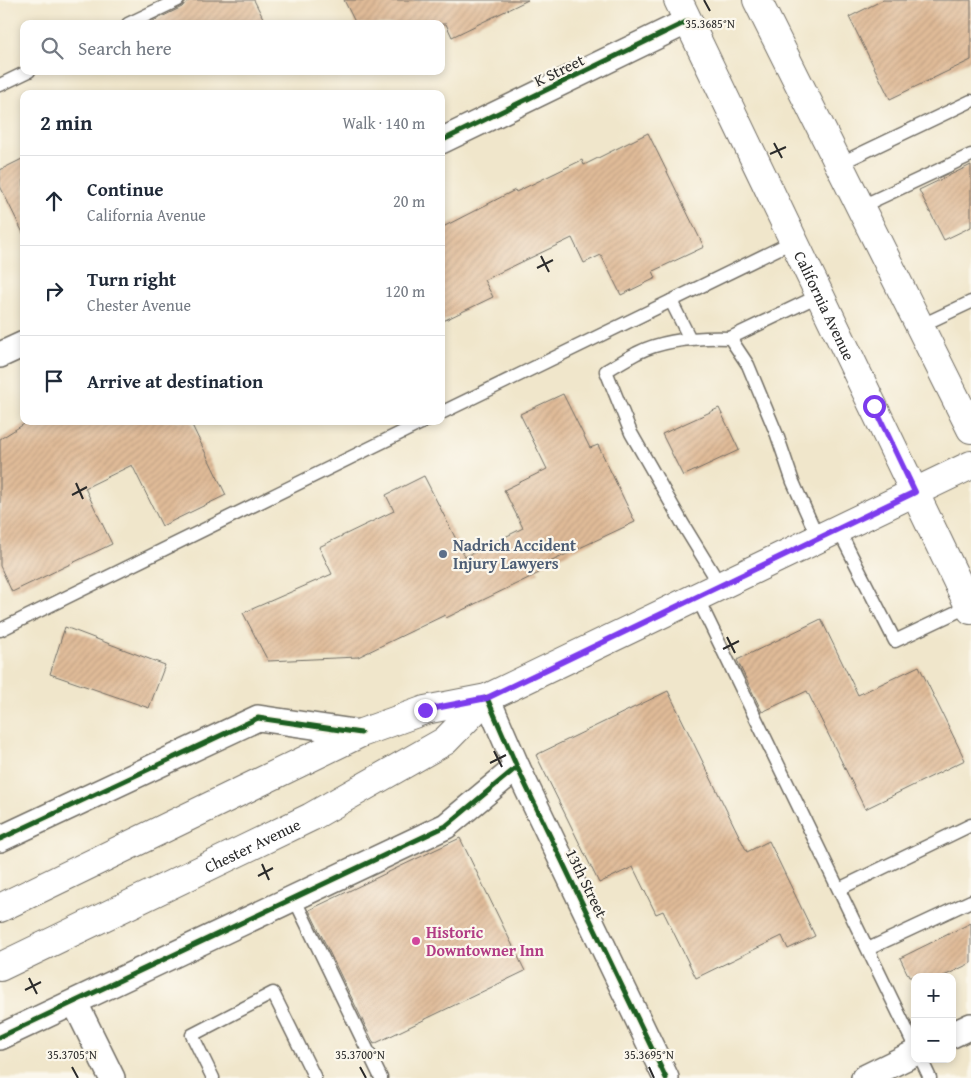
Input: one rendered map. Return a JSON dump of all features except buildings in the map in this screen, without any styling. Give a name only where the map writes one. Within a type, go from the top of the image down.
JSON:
[{"type":"main road","points":[[757,0],[971,429]]},
{"type":"main road","name":"California Avenue","points":[[683,10],[970,608]]},
{"type":"main road","name":"Chester Avenue","points":[[0,908],[361,733],[425,710],[487,698],[971,465]]},
{"type":"main road","name":"Chester Avenue","points":[[0,967],[311,817],[445,741],[487,698]]},
{"type":"street","name":"K Street","points":[[445,139],[683,10]]},
{"type":"street","points":[[0,356],[20,346]]},
{"type":"street","name":"13th Street","points":[[487,698],[517,767],[666,1078]]},
{"type":"street","points":[[0,839],[258,718],[361,733]]},
{"type":"street","points":[[0,1038],[446,826],[517,767]]},
{"type":"street","points":[[74,1003],[112,1078]]},
{"type":"street","points":[[956,1034],[971,1026]]},
{"type":"street","points":[[864,1078],[911,1056]]},
{"type":"lane","points":[[136,20],[178,0]]},
{"type":"lane","points":[[0,85],[21,75]]},
{"type":"lane","points":[[839,164],[971,101]]},
{"type":"lane","points":[[860,207],[971,155]]},
{"type":"lane","points":[[445,411],[794,241]]},
{"type":"lane","points":[[820,295],[730,338],[702,337],[666,344],[638,352],[606,372],[631,433],[684,526],[708,591],[838,889],[911,1038]]},
{"type":"lane","points":[[671,301],[690,339]]},
{"type":"lane","points":[[920,326],[971,302]]},
{"type":"lane","points":[[730,338],[748,365],[777,435],[793,482],[895,641],[970,608]]},
{"type":"lane","points":[[0,630],[417,425]]},
{"type":"lane","points":[[838,889],[971,824]]},
{"type":"lane","points":[[294,898],[381,1078]]},
{"type":"lane","points":[[868,949],[971,901]]},
{"type":"lane","points":[[213,1078],[192,1035],[273,993],[315,1078]]},
{"type":"lane","points":[[923,1063],[930,1078]]},
{"type":"cycle path","points":[[445,139],[688,21]]},
{"type":"cycle path","points":[[487,698],[517,767],[666,1078]]},
{"type":"cycle path","points":[[0,839],[258,718],[361,733]]},
{"type":"cycle path","points":[[0,1037],[446,826],[517,767]]},
{"type":"place","name":"Nadrich Accident Injury Lawyers","points":[[443,554]]},
{"type":"place","name":"Historic Downtowner Inn","points":[[416,941]]},
{"type":"route","points":[[425,710],[487,698],[915,492],[874,406]]}]
